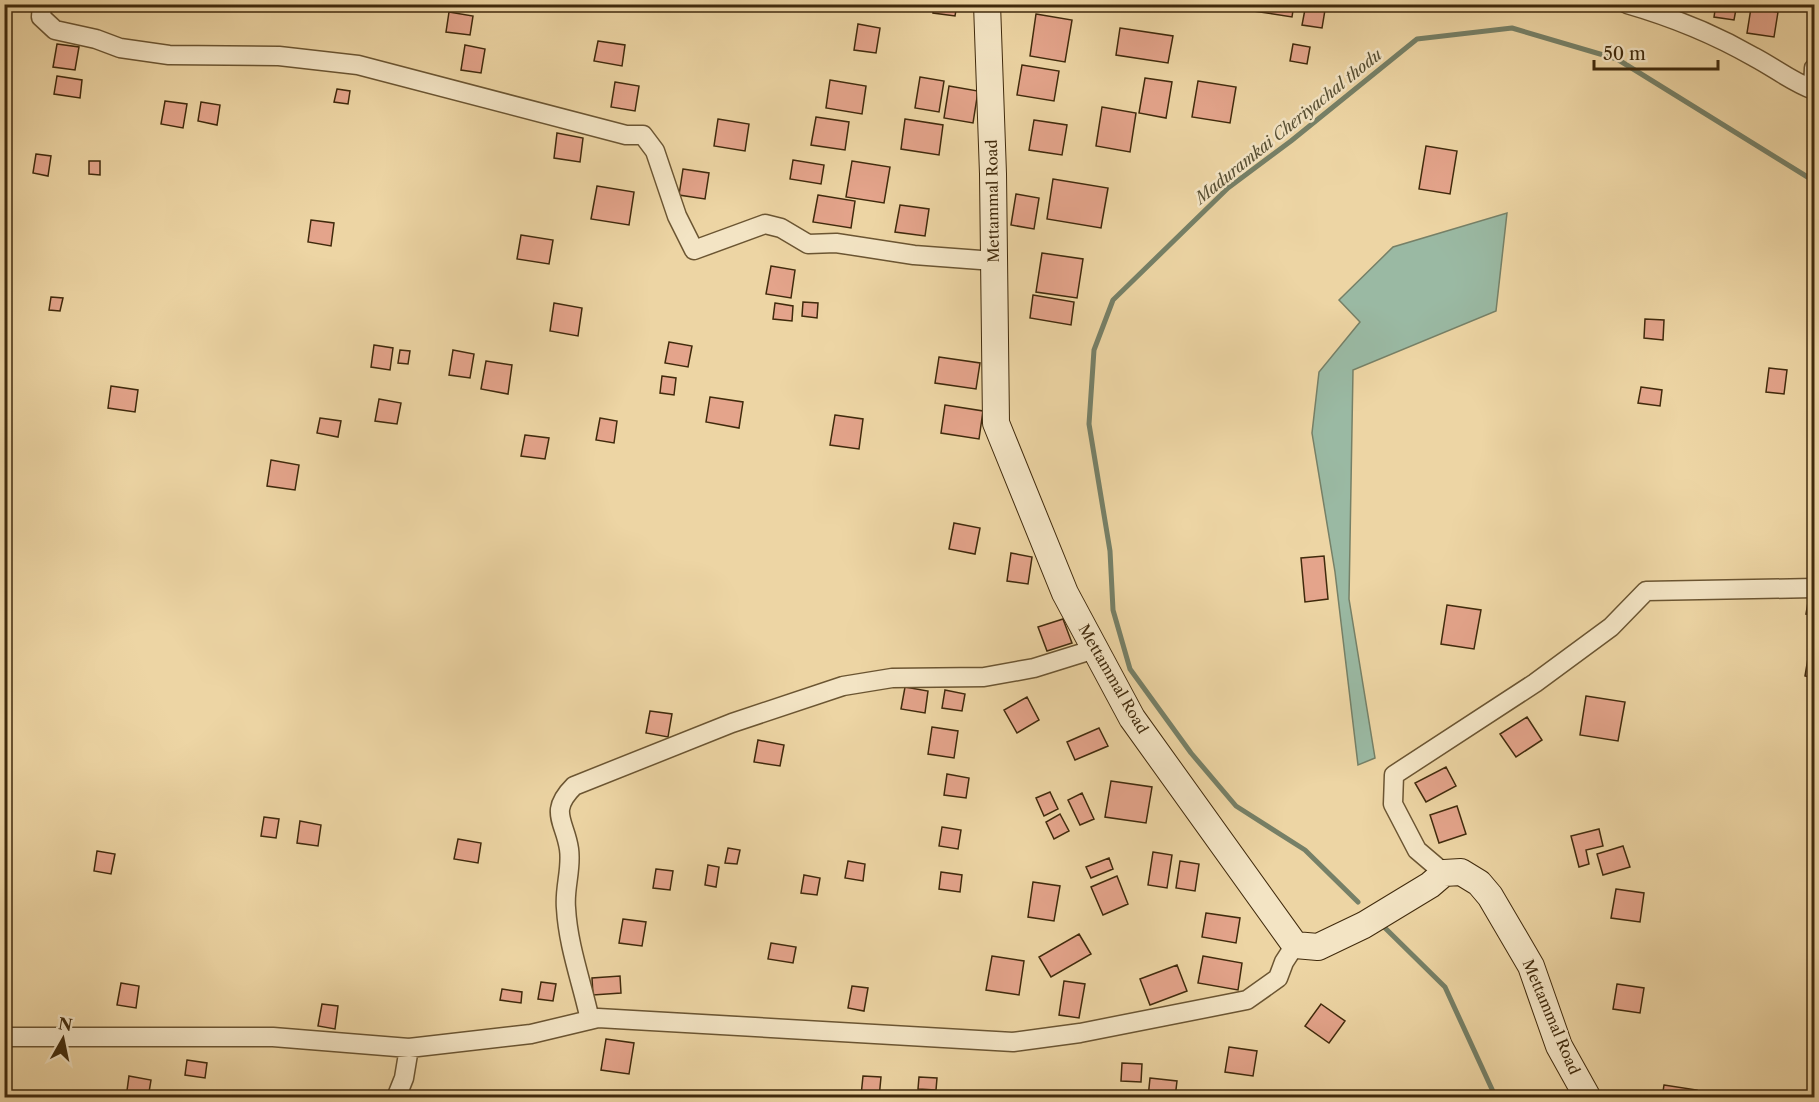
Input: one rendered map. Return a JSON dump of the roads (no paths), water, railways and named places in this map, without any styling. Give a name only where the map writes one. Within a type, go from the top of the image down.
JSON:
[{"type":"main road","name":"Mettammal Road","points":[[987,4],[996,423],[1065,593],[1132,718],[1295,945]]},
{"type":"main road","name":"Mettammal Road","points":[[1444,873],[1461,872],[1479,882],[1490,896],[1531,966],[1559,1046],[1588,1098]]},
{"type":"main road","points":[[1295,945],[1318,947],[1364,925],[1430,885],[1444,873]]},
{"type":"street","points":[[42,4],[41,17],[55,30],[120,48],[169,55],[279,56],[358,64],[626,135],[643,135],[655,151],[677,216],[693,250],[765,224],[781,228],[808,244],[836,243],[914,255],[994,261]]},
{"type":"street","points":[[1627,4],[1704,31],[1756,57],[1796,83],[1814,90],[1815,68]]},
{"type":"street","points":[[1444,873],[1417,850],[1393,804],[1394,775],[1544,676],[1611,627],[1646,591],[1815,588]]},
{"type":"street","points":[[590,1020],[570,938],[566,907],[569,847],[561,828],[560,807],[564,796],[574,786],[768,709],[843,686],[892,678],[984,677],[1034,668],[1095,650]]},
{"type":"street","points":[[4,1036],[273,1037],[409,1047],[531,1034],[598,1018],[1013,1042],[1080,1033],[1247,1000],[1278,978],[1284,962],[1295,945]]},
{"type":"street","points":[[396,1098],[404,1078],[409,1047]]},
{"type":"waterway","name":"Maduramkai Cheriyachal thodu","points":[[1358,902],[1305,850],[1236,806],[1191,753],[1130,669],[1113,610],[1110,551],[1089,424],[1094,350],[1113,300],[1228,188],[1291,141],[1417,39],[1512,28],[1617,59],[1814,181]]},
{"type":"waterway","points":[[1381,924],[1445,987],[1496,1098]]}]
